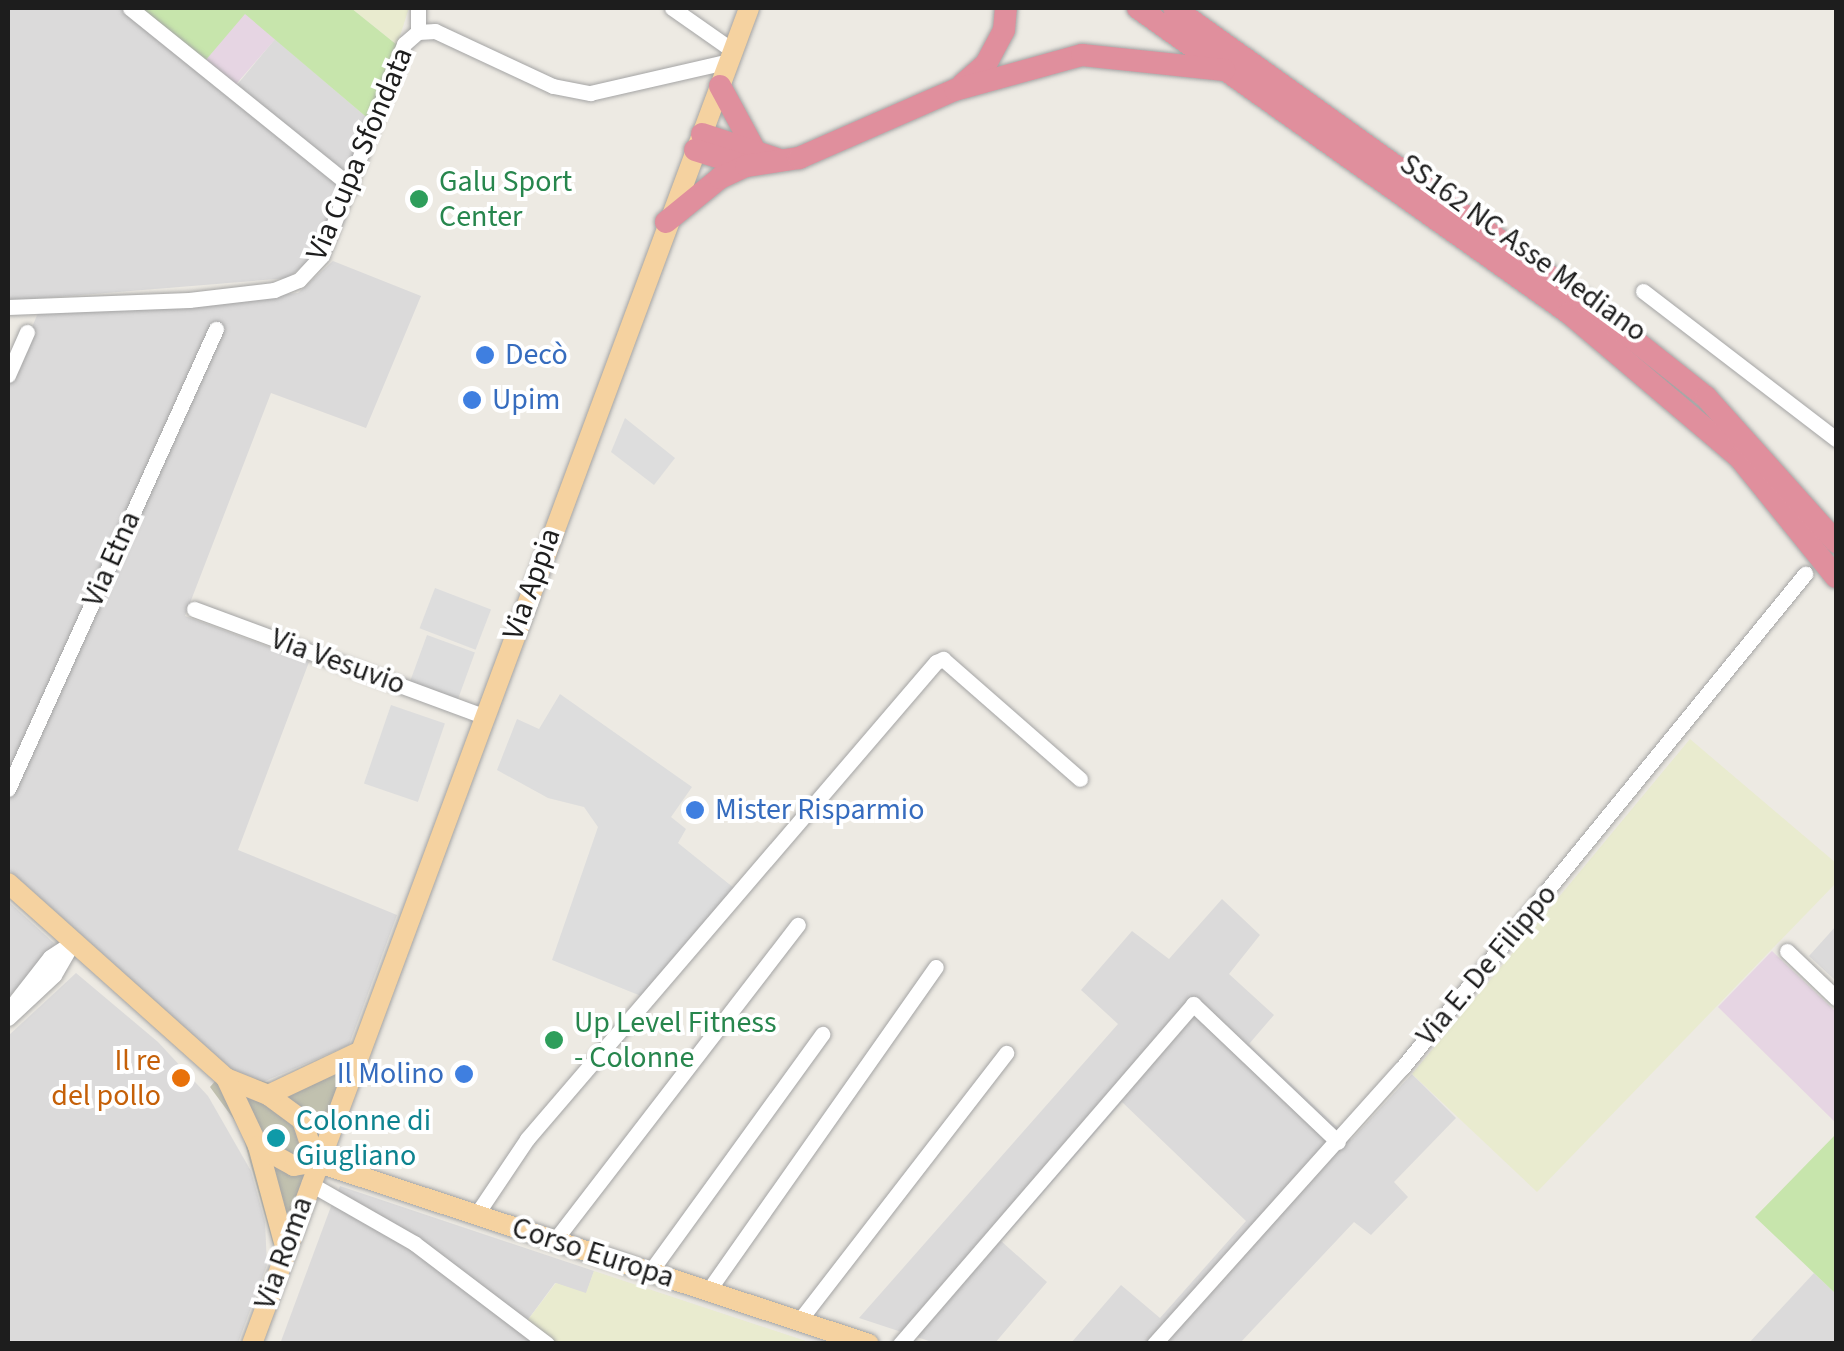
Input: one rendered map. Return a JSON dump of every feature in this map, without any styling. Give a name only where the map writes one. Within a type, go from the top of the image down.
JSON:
[{"type":"highway","points":[[954,90],[986,64],[1004,30],[1006,8]]},
{"type":"highway","name":"SS162 NC Asse Mediano","points":[[1138,8],[1569,313],[1693,414],[1784,508],[1836,577]]},
{"type":"highway","points":[[1174,8],[1581,298],[1706,397],[1836,542]]},
{"type":"highway","points":[[698,142],[749,157],[799,158],[954,90],[1082,55],[1228,71]]},
{"type":"highway","points":[[720,86],[749,157]]},
{"type":"highway","points":[[666,222],[749,157]]},
{"type":"main road","name":"Via Appia","points":[[316,1162],[749,8]]},
{"type":"main road","points":[[8,883],[226,1078],[268,1095],[302,1120],[316,1162]]},
{"type":"main road","points":[[268,1095],[357,1052]]},
{"type":"main road","points":[[226,1078],[258,1146],[286,1250]]},
{"type":"main road","name":"Corso Europa","points":[[258,1146],[294,1166],[316,1162],[869,1344]]},
{"type":"main road","name":"Via Roma","points":[[252,1344],[316,1162]]},
{"type":"street","points":[[130,8],[352,187]]},
{"type":"street","points":[[418,8],[418,32]]},
{"type":"street","points":[[672,8],[731,56]]},
{"type":"street","name":"Via Cupa Sfondata","points":[[8,307],[189,300],[286,287],[316,264],[352,187],[404,44],[418,32],[435,31],[553,86],[590,93],[731,56]]},
{"type":"street","points":[[1643,291],[1836,439]]},
{"type":"street","name":"Via Etna","points":[[8,789],[216,329]]},
{"type":"street","points":[[8,374],[26,332]]},
{"type":"street","name":"Via E. De Filippo","points":[[1154,1344],[1338,1142],[1805,574]]},
{"type":"street","name":"Via Vesuvio","points":[[194,609],[483,716]]},
{"type":"street","points":[[476,1214],[528,1139],[936,662],[943,660],[1080,779]]},
{"type":"street","points":[[554,1240],[798,925]]},
{"type":"street","points":[[8,1015],[50,956],[73,942]]},
{"type":"street","points":[[1787,951],[1836,998]]},
{"type":"street","points":[[708,1290],[936,966]]},
{"type":"street","points":[[900,1344],[1193,1004],[1338,1142]]},
{"type":"street","points":[[650,1272],[822,1034]]},
{"type":"street","points":[[800,1321],[1006,1053]]},
{"type":"street","points":[[309,1182],[414,1243],[547,1344]]},
{"type":"shaded area","points":[[8,8],[140,8],[236,86],[275,39],[371,121],[317,254],[288,278],[8,301]]},
{"type":"shaded area","points":[[351,8],[409,8],[397,45]]},
{"type":"shaded area","points":[[245,13],[275,39],[235,86],[204,60]]},
{"type":"shaded area","points":[[333,261],[421,296],[366,428],[271,393],[185,616],[309,662],[238,850],[397,915],[349,1045],[263,1082],[232,1070],[8,869],[8,383],[38,313],[298,293]]},
{"type":"shaded area","points":[[625,418],[675,458],[654,485],[611,452]]},
{"type":"shaded area","points":[[435,588],[491,610],[476,650],[420,628]]},
{"type":"shaded area","points":[[427,635],[475,652],[458,699],[410,682]]},
{"type":"shaded area","points":[[560,694],[692,787],[671,817],[686,829],[678,843],[734,888],[641,996],[552,960],[598,827],[584,807],[548,798],[497,770],[517,719],[539,729]]},
{"type":"shaded area","points":[[391,705],[445,724],[418,802],[364,783]]},
{"type":"shaded area","points":[[1690,739],[1836,863],[1836,883],[1537,1192],[1412,1074]]},
{"type":"shaded area","points":[[1222,899],[1260,935],[1229,974],[1274,1015],[1249,1044],[1351,1140],[1412,1074],[1456,1118],[1394,1182],[1408,1197],[1371,1235],[1354,1222],[1240,1343],[1071,1343],[1121,1285],[1160,1318],[1246,1221],[1122,1102],[1001,1241],[1047,1282],[995,1343],[935,1343],[859,1318],[1118,1024],[1081,990],[1132,931],[1169,959]]},
{"type":"shaded area","points":[[8,901],[55,944],[8,998]]},
{"type":"shaded area","points":[[1836,926],[1836,981],[1809,956]]},
{"type":"shaded area","points":[[1772,951],[1836,1012],[1836,1123],[1718,1007]]},
{"type":"shaded area","points":[[76,973],[158,1042],[208,1096],[251,1171],[265,1222],[267,1265],[238,1343],[8,1343],[8,1036]]},
{"type":"shaded area","points":[[350,1048],[282,1251],[273,1244],[241,1129],[210,1087],[225,1070],[273,1084]]},
{"type":"shaded area","points":[[340,1186],[594,1271],[586,1294],[555,1283],[527,1321],[336,1196]]},
{"type":"shaded area","points":[[333,1201],[399,1237],[540,1344],[280,1344]]},
{"type":"shaded area","points":[[594,1271],[812,1343],[556,1343],[527,1321],[556,1283],[586,1293]]},
{"type":"shaded area","points":[[1814,1273],[1836,1294],[1836,1343],[1748,1344]]},
{"type":"green space","points":[[140,8],[351,8],[397,45],[371,121],[245,14],[205,61]]},
{"type":"green space","points":[[1836,1134],[1836,1294],[1755,1217]]},
{"type":"place","name":"Galu Sport Center","points":[[419,199]]},
{"type":"place","name":"Decò","points":[[485,355]]},
{"type":"place","name":"Upim","points":[[472,400]]},
{"type":"place","name":"Mister Risparmio","points":[[695,810]]},
{"type":"place","name":"Up Level Fitness - Colonne","points":[[554,1040]]},
{"type":"place","name":"Il Molino","points":[[464,1074]]},
{"type":"place","name":"Il re del pollo","points":[[181,1078]]},
{"type":"place","name":"Colonne di Giugliano","points":[[276,1138]]}]
